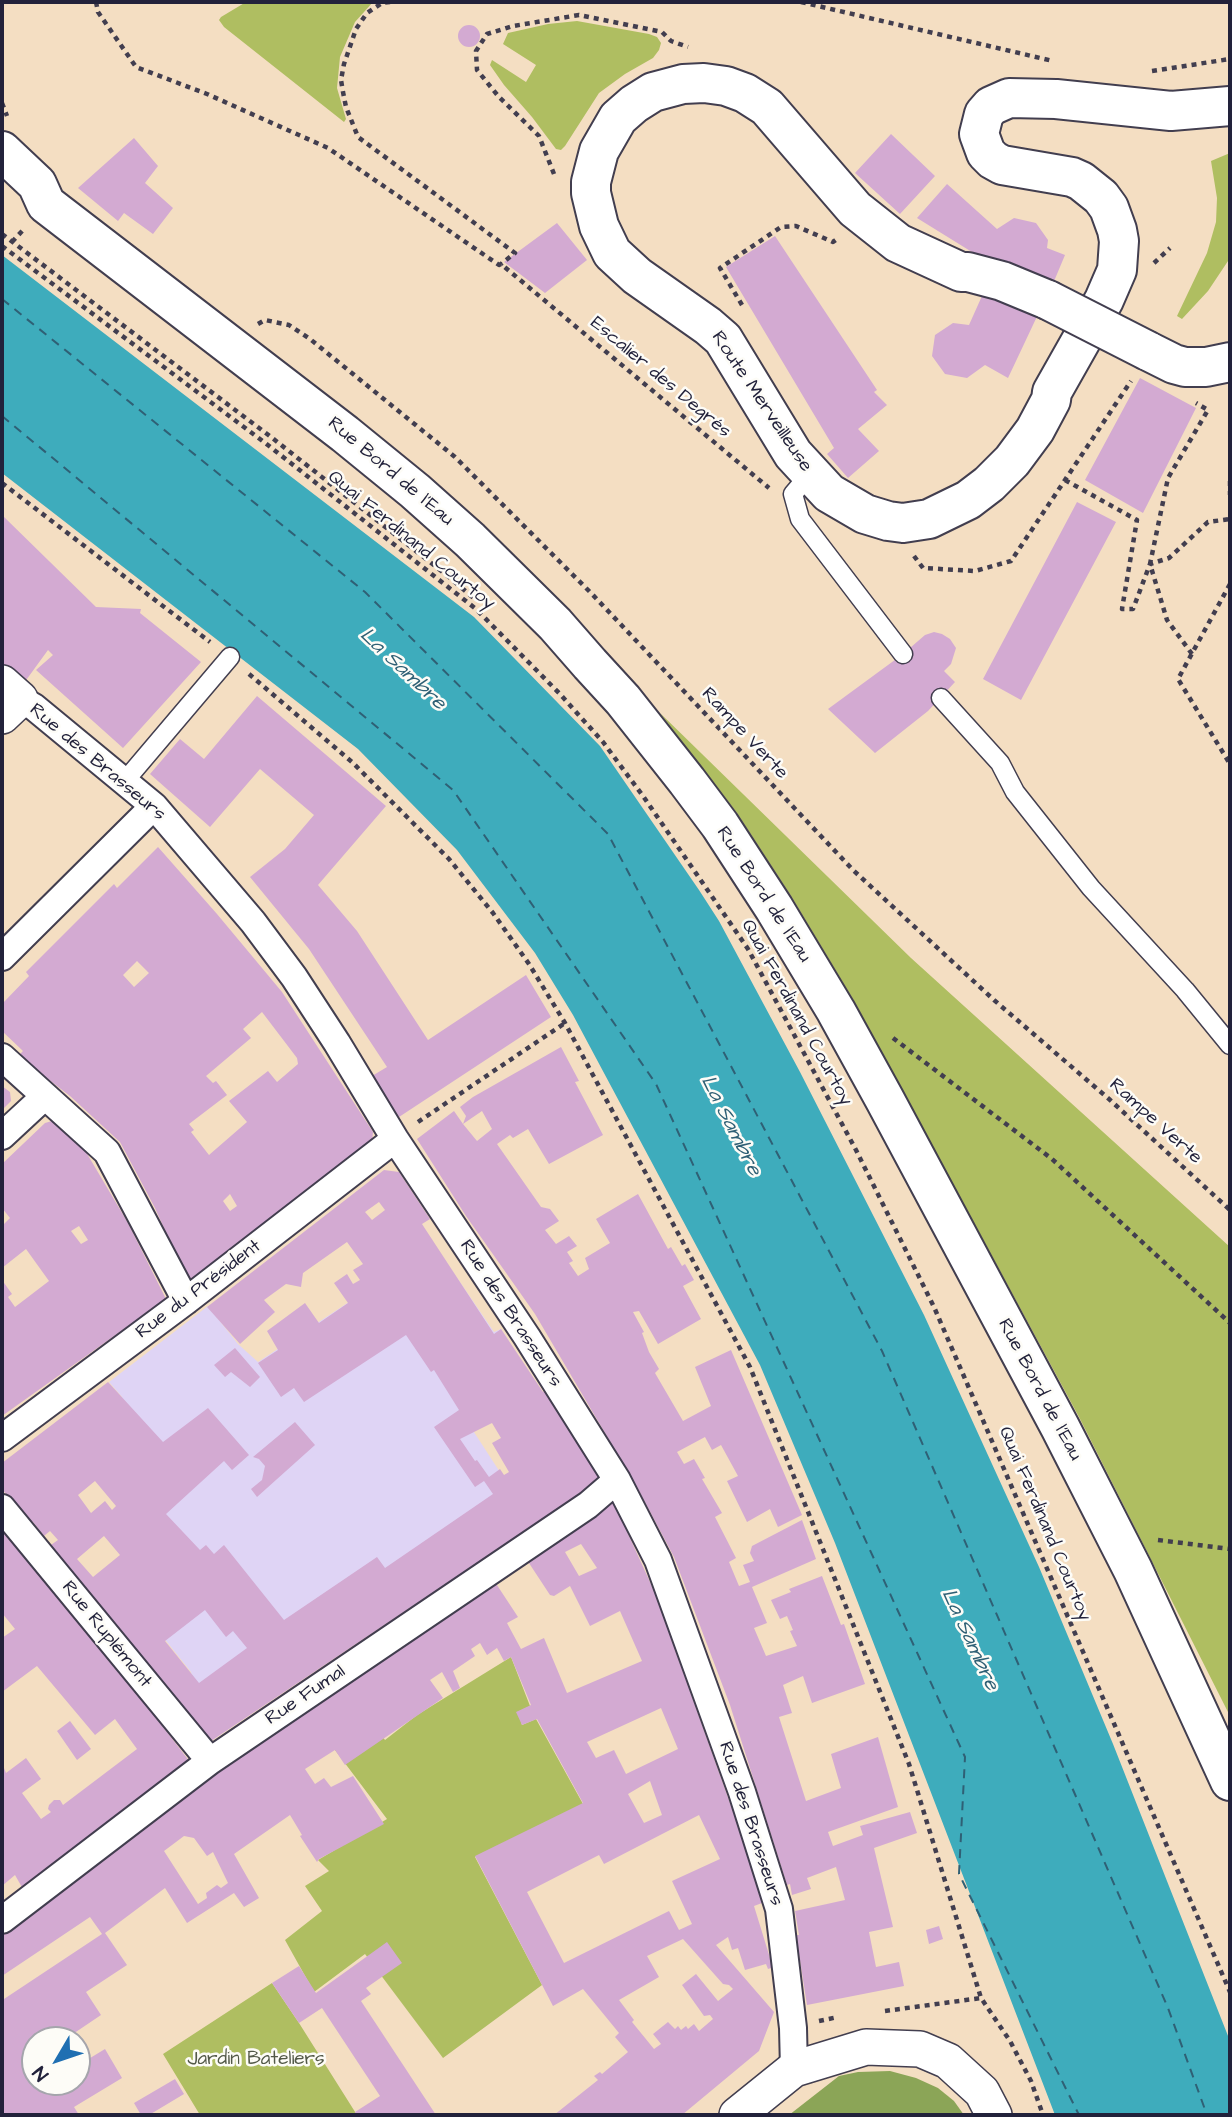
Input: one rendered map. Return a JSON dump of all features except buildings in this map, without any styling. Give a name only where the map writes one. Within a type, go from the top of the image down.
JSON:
[{"type":"main road","name":"Route Merveilleuse","points":[[1230,106],[1171,111],[1016,98],[999,101],[990,106],[980,124],[979,134],[985,153],[1002,165],[1060,174],[1081,181],[1093,189],[1109,208],[1118,230],[1117,270],[1104,300],[1052,392],[1051,400],[1012,461],[995,479],[968,500],[939,515],[918,521],[888,522],[853,509],[829,493],[810,474],[789,448],[723,340],[708,326],[628,269],[612,253],[604,239],[592,201],[591,188],[599,151],[607,135],[618,118],[634,104],[653,92],[683,84],[716,84],[745,93],[774,113],[855,209],[898,243],[961,272],[1002,281],[1048,300],[1148,351],[1174,365],[1189,368],[1230,362]]},
{"type":"main road","name":"Rue Bord de l'Eau","points":[[2,151],[37,184],[46,204],[377,460],[470,540],[555,624],[623,700],[695,792],[754,876],[836,1011],[1047,1404],[1149,1602],[1230,1781]]},
{"type":"main road","name":"Rue Bord de l'Eau","points":[[2,180],[27,201],[46,204]]},
{"type":"street","name":"Rue des Brasseurs","points":[[8,699],[34,707],[154,806],[253,922],[337,1043],[395,1139],[527,1337],[617,1480],[659,1560],[742,1792],[779,1909],[793,2028],[794,2069]]},
{"type":"street","points":[[2,957],[154,806]]},
{"type":"street","points":[[2,1058],[107,1152],[186,1301]]},
{"type":"street","points":[[2,1136],[44,1097]]},
{"type":"street","name":"Rue du Président","points":[[2,1438],[186,1301],[395,1139]]},
{"type":"street","name":"Rue Fumal","points":[[2,1920],[210,1761],[576,1513],[617,1480]]},
{"type":"street","name":"Rue Ruplémont","points":[[2,1508],[210,1761]]},
{"type":"street","points":[[737,2115],[794,2069],[866,2047],[920,2049],[948,2061],[982,2092],[994,2115]]},
{"type":"lane","points":[[810,474],[793,494],[800,519],[903,654]]},
{"type":"lane","points":[[124,782],[230,657]]},
{"type":"lane","points":[[941,698],[1000,763],[1015,792],[1091,888],[1185,990],[1230,1045]]},
{"type":"path","points":[[96,2],[98,12],[136,67],[207,94],[328,148],[500,265],[515,253],[358,137],[343,92],[341,80],[344,64],[356,29],[367,13],[390,2]]},
{"type":"path","points":[[801,2],[1065,64]]},
{"type":"path","points":[[555,176],[539,136],[499,97],[477,70],[476,51],[486,34],[513,26],[579,15],[662,32],[671,41],[696,50]]},
{"type":"path","points":[[1143,73],[1230,59]]},
{"type":"path","points":[[748,315],[720,268],[781,227]]},
{"type":"path","points":[[2,234],[271,437],[449,577],[489,612]]},
{"type":"path","name":"Quai Ferdinand Courtoy","points":[[2,246],[264,442],[475,609],[568,703],[603,742],[643,796],[748,949],[856,1150],[934,1307],[1230,1992]]},
{"type":"path","name":"Escalier des Degrés","points":[[500,265],[769,488],[810,474]]},
{"type":"path","name":"Rampe Verte","points":[[225,341],[265,320],[289,325],[310,338],[455,457],[592,594],[853,870],[994,1000],[1109,1099],[1230,1210]]},
{"type":"path","points":[[888,522],[923,568],[975,571],[1010,561],[1119,399]]},
{"type":"path","points":[[1065,480],[1137,520],[1122,609],[1133,609],[1150,564],[1168,478],[1208,410]]},
{"type":"path","points":[[1230,481],[1230,495]]},
{"type":"path","points":[[2,483],[230,657],[352,762],[449,859],[493,913],[529,964],[565,1023],[750,1367],[909,1764],[981,1998],[1010,2040],[1031,2081],[1043,2115]]},
{"type":"path","points":[[1150,564],[1169,558],[1208,522],[1230,519]]},
{"type":"path","points":[[1150,564],[1167,620],[1192,654]]},
{"type":"path","points":[[1230,584],[1178,679],[1230,764]]},
{"type":"path","points":[[395,1139],[565,1023]]},
{"type":"path","points":[[892,1037],[1052,1159],[1230,1323]]},
{"type":"path","points":[[1117,1540],[1133,1536],[1230,1549]]},
{"type":"shaded area","points":[[421,1225],[494,1332],[501,1329],[517,1354],[459,1409],[533,1523],[208,1743],[191,1672],[142,1611],[122,1397],[109,1382],[208,1306],[238,1344],[258,1362],[387,1277]]},
{"type":"green space","points":[[246,2],[373,2],[355,22],[340,57],[337,88],[346,119],[344,122],[224,27],[219,20],[221,17]]},
{"type":"green space","points":[[577,21],[649,34],[657,37],[661,43],[653,58],[599,93],[561,150],[556,149],[490,65],[492,60],[526,82],[536,65],[503,44],[508,33]]},
{"type":"green space","points":[[1230,153],[1230,258],[1208,291],[1182,319],[1177,316],[1207,253],[1216,222],[1217,198],[1211,161]]},
{"type":"green space","points":[[660,713],[911,958],[1230,1247],[1230,1716],[1079,1417],[854,1001],[737,813]]},
{"type":"green space","points":[[511,1657],[530,1706],[518,1712],[522,1725],[536,1719],[583,1804],[475,1857],[542,1985],[443,2058],[365,1954],[314,1992],[285,1940],[322,1911],[305,1886],[329,1871],[318,1860],[387,1819],[335,1750],[374,1725],[385,1740],[417,1715]]},
{"type":"green space","name":"Jardin Bateliers","points":[[272,1983],[357,2115],[200,2115],[163,2054]]},
{"type":"green space","points":[[890,2071],[938,2088],[954,2101],[964,2115],[789,2115],[839,2076],[858,2072]]},
{"type":"water","name":"La Sambre","points":[[2,255],[474,617],[600,746],[699,890],[719,921],[800,1072],[924,1315],[1039,1567],[1113,1744],[1230,2041],[1230,2115],[1055,2115],[835,1543],[760,1365],[573,1015],[535,953],[457,850],[358,749],[2,473]]},
{"type":"ferry route","points":[[2,299],[365,592],[608,834],[882,1351],[1168,2008],[1207,2115]]},
{"type":"ferry route","points":[[2,416],[453,790],[656,1084],[965,1757],[959,1874],[1079,2115]]}]
